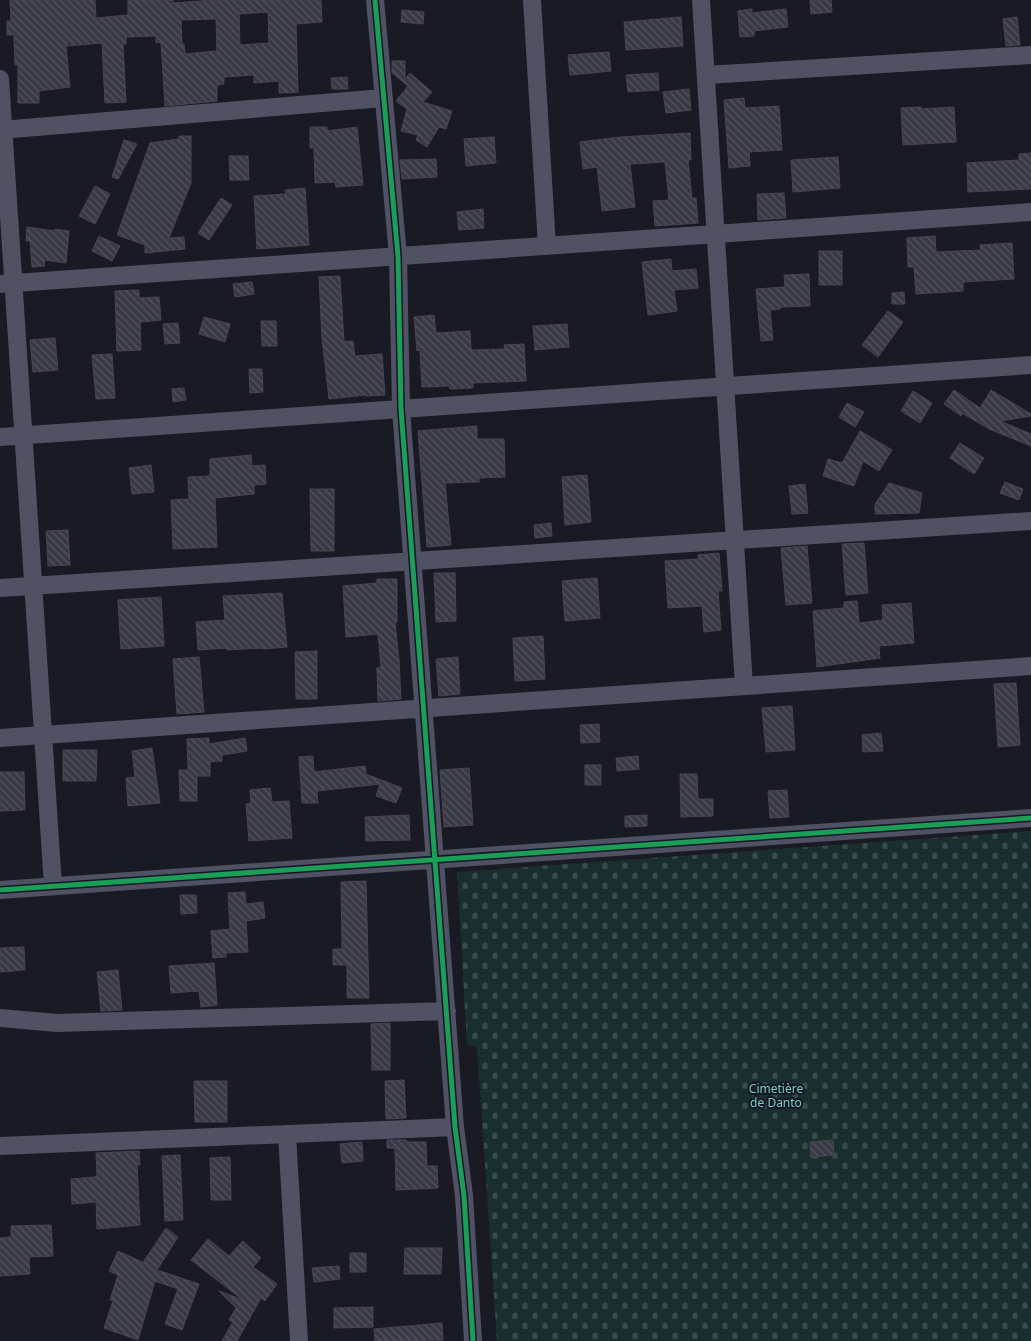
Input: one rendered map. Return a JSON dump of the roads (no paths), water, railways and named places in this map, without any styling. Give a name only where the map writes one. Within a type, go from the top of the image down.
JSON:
[{"type":"street","points":[[375,0],[398,256],[402,409],[455,1127],[464,1196],[473,1341]]},
{"type":"street","points":[[532,0],[547,246]]},
{"type":"street","points":[[701,0],[744,686]]},
{"type":"street","points":[[706,75],[1031,54]]},
{"type":"street","points":[[0,79],[7,284],[22,435],[52,886]]},
{"type":"street","points":[[2,130],[383,98]]},
{"type":"street","points":[[7,284],[1031,212]]},
{"type":"street","points":[[0,437],[1031,365]]},
{"type":"street","points":[[0,588],[1031,521]]},
{"type":"street","points":[[0,738],[1031,666]]},
{"type":"street","points":[[0,890],[1031,818]]},
{"type":"street","points":[[0,1018],[57,1023],[447,1011]]},
{"type":"street","points":[[0,1146],[455,1127]]},
{"type":"street","points":[[287,1134],[299,1341]]},
{"type":"park label","name":"Cimetière de Danto","points":[[776,1096]]}]
